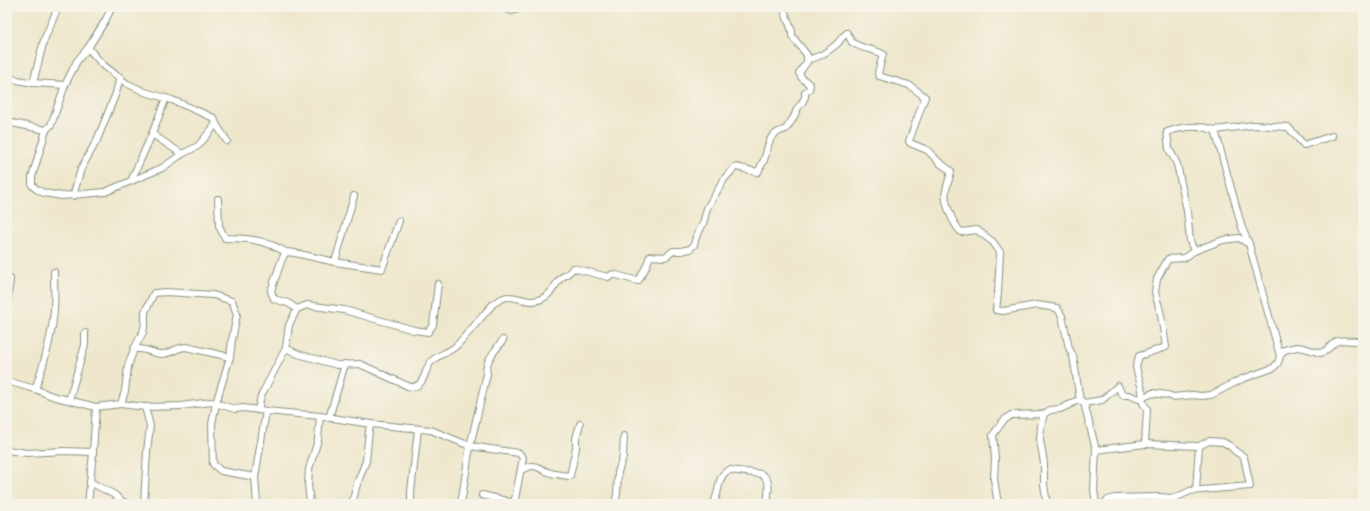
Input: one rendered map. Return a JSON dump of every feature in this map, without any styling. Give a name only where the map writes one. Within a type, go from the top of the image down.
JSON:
[{"type":"street","points":[[112,7],[88,48],[77,61],[65,86],[54,119],[46,130],[32,177],[32,185],[36,189],[44,192],[62,196],[105,192],[162,168],[182,154],[198,146],[216,124]]},
{"type":"street","points":[[501,7],[512,10],[522,7]]},
{"type":"street","points":[[286,348],[298,354],[337,365],[360,364],[410,386],[416,387],[419,385],[429,364],[456,346],[494,303],[501,299],[508,297],[526,301],[546,297],[560,279],[573,268],[608,277],[613,274],[638,281],[650,256],[665,257],[673,251],[690,249],[694,245],[696,237],[703,224],[707,208],[725,178],[735,168],[758,172],[764,160],[771,136],[786,129],[794,117],[796,109],[802,103],[805,97],[805,92],[809,90],[810,85],[801,77],[799,73],[807,59],[807,54],[792,36],[792,31],[783,7]]},
{"type":"street","points":[[33,83],[44,40],[56,12]]},
{"type":"street","points":[[807,59],[816,59],[840,41],[847,33],[852,42],[865,48],[878,51],[882,54],[878,73],[879,76],[909,85],[925,97],[909,141],[910,143],[927,150],[940,163],[951,171],[945,191],[951,218],[956,228],[961,232],[977,230],[993,242],[1000,252],[996,310],[1003,311],[1037,305],[1057,308],[1062,316],[1069,348],[1073,356],[1082,402],[1096,450],[1094,490],[1096,504]]},
{"type":"street","points":[[88,48],[102,64],[126,83],[145,92],[166,98],[214,118],[216,124],[227,141]]},
{"type":"street","points":[[73,196],[81,169],[97,140],[116,93],[120,77]]},
{"type":"street","points":[[7,78],[33,83],[65,86]]},
{"type":"street","points":[[131,180],[152,134],[166,98]]},
{"type":"street","points":[[7,122],[46,130]]},
{"type":"street","points":[[1194,251],[1190,241],[1177,164],[1169,149],[1167,132],[1180,128],[1201,126],[1215,130],[1254,125],[1288,127],[1304,145],[1332,136]]},
{"type":"street","points":[[1215,130],[1280,356]]},
{"type":"street","points":[[152,134],[182,154]]},
{"type":"street","points":[[335,262],[354,196]]},
{"type":"street","points":[[218,199],[219,226],[225,238],[247,238],[272,245],[286,252],[335,262],[382,269],[399,221]]},
{"type":"street","points":[[1144,444],[1146,409],[1143,404],[1136,366],[1139,356],[1166,348],[1161,315],[1155,292],[1157,279],[1168,259],[1184,258],[1194,251],[1223,240],[1239,238],[1249,244]]},
{"type":"street","points":[[286,252],[282,259],[271,291],[274,299],[288,303],[298,309]]},
{"type":"street","points":[[35,389],[50,338],[54,310],[54,272]]},
{"type":"street","points":[[7,303],[10,279]]},
{"type":"street","points":[[258,410],[261,396],[286,348],[289,325],[298,309],[307,305],[344,310],[414,330],[428,332],[433,325],[438,284]]},
{"type":"street","points":[[121,404],[125,391],[128,366],[143,332],[145,312],[154,293],[166,292],[177,294],[212,295],[232,301],[237,314],[230,357],[216,403],[212,424],[213,464],[221,471],[256,477]]},
{"type":"street","points":[[69,400],[85,345],[85,334]]},
{"type":"street","points":[[461,504],[470,446],[487,374],[486,370],[490,358],[503,340]]},
{"type":"street","points":[[998,504],[994,479],[995,458],[993,435],[1003,421],[1011,415],[1044,414],[1050,410],[1060,409],[1078,400],[1082,402],[1102,400],[1118,386],[1122,395],[1129,395],[1139,399],[1153,393],[1173,397],[1210,395],[1242,379],[1273,368],[1278,363],[1284,350],[1296,347],[1304,348],[1320,354],[1328,350],[1339,341],[1363,341]]},
{"type":"street","points":[[134,350],[139,348],[164,354],[182,347],[186,347],[230,357]]},
{"type":"street","points":[[329,418],[345,364]]},
{"type":"street","points":[[7,381],[35,389],[52,396],[96,407],[121,404],[145,407],[181,406],[211,402],[235,409],[243,408],[320,416],[371,424],[431,430],[470,446],[519,453],[523,458],[514,504],[482,495]]},
{"type":"street","points":[[88,504],[96,407]]},
{"type":"street","points":[[144,504],[150,426],[145,407]]},
{"type":"street","points":[[257,504],[256,477],[266,411]]},
{"type":"street","points":[[1044,414],[1040,440],[1044,463],[1044,485],[1047,504]]},
{"type":"street","points":[[310,504],[308,483],[309,469],[318,440],[320,416]]},
{"type":"street","points":[[352,504],[357,484],[366,461],[371,424]]},
{"type":"street","points":[[521,470],[532,465],[551,473],[570,476],[576,448],[576,438],[580,424]]},
{"type":"street","points":[[411,504],[418,429]]},
{"type":"street","points":[[615,504],[618,472],[623,457],[624,436]]},
{"type":"street","points":[[1096,450],[1144,444],[1199,446],[1209,441],[1223,442],[1244,457],[1250,486],[1196,490],[1190,491],[1175,498],[1147,501],[1115,498],[1108,500],[1103,504]]},
{"type":"street","points":[[1196,490],[1199,446]]},
{"type":"street","points":[[7,450],[27,453],[64,451],[93,452]]},
{"type":"street","points":[[715,504],[718,486],[723,474],[730,470],[761,474],[765,476],[768,479],[769,485],[767,504]]},
{"type":"street","points":[[90,482],[115,495],[121,501],[130,504]]}]
